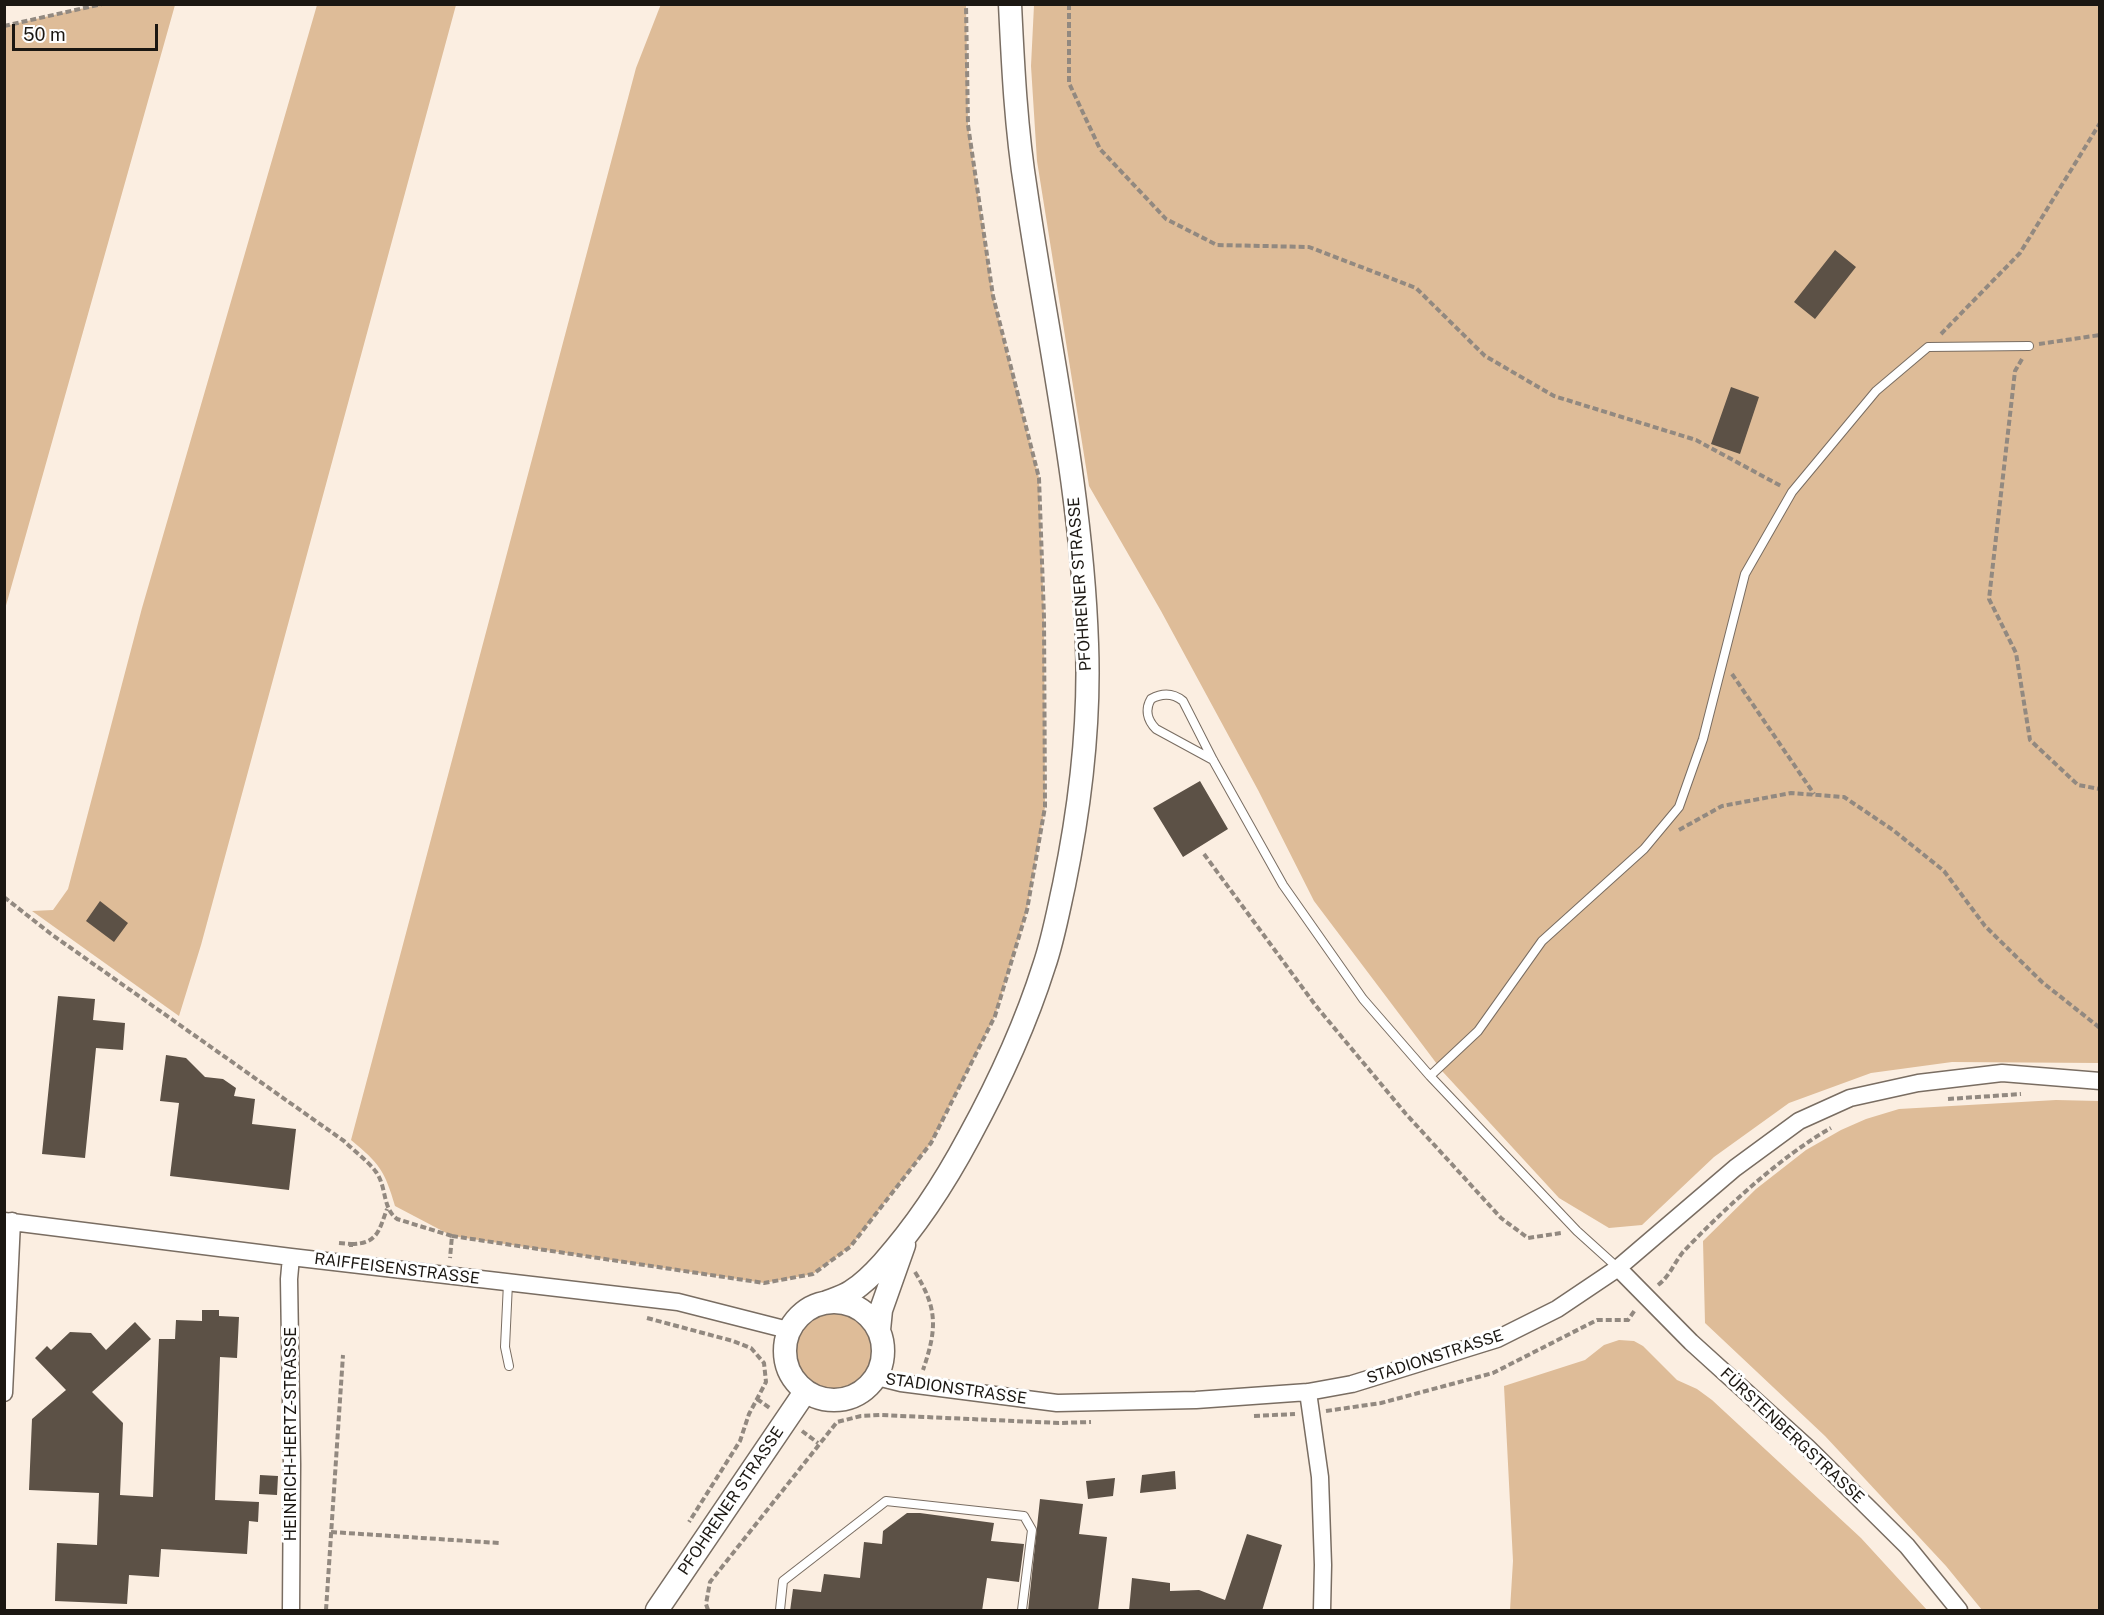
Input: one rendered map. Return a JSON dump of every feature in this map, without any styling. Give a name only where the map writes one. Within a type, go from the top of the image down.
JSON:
[{"type":"main road","name":"PFOHRENER STRASSE","points":[[879,1330],[881,1310],[903,1247],[977,1124],[1028,1012],[1045,963],[1058,911],[1076,816],[1084,752],[1088,645],[1084,592],[1066,435],[1025,188],[1010,4]]},
{"type":"main road","name":"PFOHRENER STRASSE","points":[[827,1302],[851,1292],[903,1247]]},
{"type":"main road","points":[[827,1302],[843,1302],[870,1317],[879,1330],[883,1345],[883,1362],[877,1377],[866,1390],[852,1398],[836,1401],[820,1399],[805,1392],[794,1381],[787,1367],[784,1351],[788,1330],[796,1320],[810,1308],[827,1302]]},
{"type":"main road","name":"PFOHRENER STRASSE","points":[[657,1611],[805,1392]]},
{"type":"street","name":"STADIONSTRASSE","points":[[877,1377],[918,1385],[1057,1403],[1196,1400],[1308,1392],[1352,1384],[1497,1338],[1557,1309],[1618,1268],[1735,1168],[1799,1121],[1850,1098],[1918,1083],[2002,1073],[2100,1081]]},
{"type":"street","name":"RAIFFEISENSTRASSE","points":[[8,1221],[678,1302],[788,1330]]},
{"type":"street","points":[[4,1393],[8,1221]]},
{"type":"street","name":"HEINRICH-HERTZ-STRASSE","points":[[291,1257],[289,1279],[292,1465],[291,1611]]},
{"type":"street","name":"FÜRSTENBERGSTRASSE","points":[[1618,1268],[1691,1342],[1808,1448],[1907,1546],[1959,1611]]},
{"type":"street","points":[[1308,1392],[1320,1476],[1322,1611]]},
{"type":"lane","points":[[1430,1076],[1478,1031],[1542,941],[1644,849],[1679,807],[1703,739],[1745,574],[1792,492],[1876,392],[1928,347],[2029,346]]},
{"type":"lane","points":[[1213,760],[1156,729],[1147,715],[1151,699],[1166,694],[1176,696],[1183,701],[1213,760],[1283,885],[1363,999],[1430,1076],[1577,1231],[1618,1268]]},
{"type":"lane","points":[[508,1283],[505,1347],[509,1366]]},
{"type":"lane","points":[[780,1611],[783,1581],[886,1501],[1024,1516],[1032,1530],[1022,1611]]},
{"type":"path","points":[[4,26],[102,4]]},
{"type":"path","points":[[4,897],[51,934],[344,1141],[376,1172],[384,1192],[387,1208],[398,1220],[452,1236],[764,1283],[813,1274],[850,1247],[931,1143],[995,1016],[1027,910],[1045,807],[1044,617],[1039,478],[993,296],[968,125],[966,4]]},
{"type":"path","points":[[1069,4],[1069,83],[1100,149],[1166,219],[1217,245],[1309,246],[1416,288],[1485,356],[1554,396],[1696,440],[1792,492]]},
{"type":"path","points":[[1928,347],[2020,253],[2100,123]]},
{"type":"path","points":[[2100,335],[2029,346],[2015,371],[1989,598],[2016,653],[2030,740],[2078,785],[2100,789]]},
{"type":"path","points":[[1724,662],[1814,795]]},
{"type":"path","points":[[1674,833],[1722,806],[1791,793],[1844,797],[1893,830],[1944,871],[1985,926],[2042,982],[2100,1028]]},
{"type":"path","points":[[1204,854],[1316,1006],[1406,1114],[1500,1218],[1528,1238],[1577,1231]]},
{"type":"path","points":[[1939,1100],[2033,1093]]},
{"type":"path","points":[[1311,1413],[1381,1403],[1493,1373],[1597,1320],[1628,1320],[1644,1296],[1663,1281],[1682,1254],[1742,1196],[1805,1143],[1835,1126]]},
{"type":"path","points":[[351,1244],[362,1244],[373,1239],[387,1208]]},
{"type":"path","points":[[449,1274],[452,1236]]},
{"type":"path","points":[[903,1247],[927,1292],[932,1311],[932,1339],[918,1385]]},
{"type":"path","points":[[641,1316],[751,1348],[764,1364],[766,1382],[749,1414],[740,1442],[684,1531]]},
{"type":"path","points":[[326,1611],[343,1355]]},
{"type":"path","points":[[708,1611],[706,1604],[710,1582],[818,1443]]},
{"type":"path","points":[[331,1532],[499,1543]]},
{"type":"shaded area","points":[[102,4],[175,5],[5,609],[5,26]]},
{"type":"shaded area","points":[[661,4],[966,5],[968,125],[993,296],[1039,478],[1044,617],[1045,807],[1027,910],[995,1016],[931,1143],[850,1247],[813,1274],[764,1283],[452,1236],[395,1206],[380,1168],[351,1140],[636,68]]},
{"type":"shaded area","points":[[317,5],[456,5],[201,945],[179,1016],[32,911],[53,910],[68,889],[142,608]]},
{"type":"shaded area","points":[[1034,5],[2099,5],[2099,1063],[1952,1062],[1871,1073],[1789,1103],[1714,1157],[1642,1225],[1609,1228],[1559,1198],[1443,1072],[1314,901],[1258,790],[1161,611],[1089,486],[1037,161],[1031,66]]},
{"type":"shaded area","points":[[2056,1100],[2099,1101],[2099,1610],[1982,1610],[1946,1566],[1825,1436],[1705,1323],[1703,1241],[1756,1189],[1806,1150],[1866,1119],[1899,1109]]},
{"type":"shaded area","points":[[833,1308],[849,1311],[863,1320],[872,1334],[875,1350],[872,1366],[863,1380],[849,1389],[833,1392],[817,1389],[803,1380],[794,1366],[791,1350],[794,1334],[803,1320],[817,1311]]},
{"type":"shaded area","points":[[1619,1340],[1634,1341],[1643,1346],[1677,1380],[1697,1389],[1712,1400],[1861,1538],[1927,1610],[1510,1610],[1513,1561],[1504,1386],[1585,1360],[1604,1345]]},
{"type":"building","points":[[1835,250],[1856,267],[1815,319],[1794,302]]},
{"type":"building","points":[[1731,387],[1759,397],[1740,454],[1711,444]]},
{"type":"building","points":[[1200,781],[1228,829],[1183,857],[1153,808]]},
{"type":"building","points":[[100,901],[128,923],[114,942],[86,921]]},
{"type":"building","points":[[58,996],[95,999],[93,1020],[125,1023],[123,1050],[96,1048],[85,1158],[42,1154]]},
{"type":"building","points":[[166,1055],[186,1058],[205,1077],[223,1079],[236,1088],[234,1096],[255,1099],[252,1124],[296,1129],[289,1190],[170,1176],[179,1103],[160,1101]]},
{"type":"building","points":[[202,1310],[219,1310],[219,1316],[239,1317],[237,1358],[220,1357],[215,1500],[259,1502],[258,1522],[249,1521],[247,1554],[161,1549],[159,1577],[129,1575],[127,1604],[55,1601],[57,1543],[97,1545],[99,1493],[29,1490],[32,1419],[66,1390],[35,1358],[47,1346],[51,1350],[70,1332],[91,1333],[106,1350],[135,1322],[151,1339],[92,1392],[123,1423],[120,1495],[153,1497],[159,1339],[175,1339],[176,1320],[202,1321]]},
{"type":"building","points":[[1175,1471],[1176,1489],[1140,1493],[1142,1475]]},
{"type":"building","points":[[260,1475],[278,1476],[277,1495],[259,1494]]},
{"type":"building","points":[[1115,1478],[1113,1496],[1088,1499],[1086,1481]]},
{"type":"building","points":[[1040,1499],[1083,1504],[1079,1534],[1107,1537],[1098,1611],[1028,1611]]},
{"type":"building","points":[[907,1513],[994,1523],[991,1541],[1024,1544],[1019,1582],[987,1578],[982,1611],[790,1611],[793,1589],[821,1592],[824,1574],[860,1578],[864,1542],[882,1544],[883,1531]]},
{"type":"building","points":[[1247,1534],[1282,1545],[1262,1611],[1129,1611],[1132,1578],[1170,1583],[1170,1591],[1199,1590],[1225,1600]]}]
